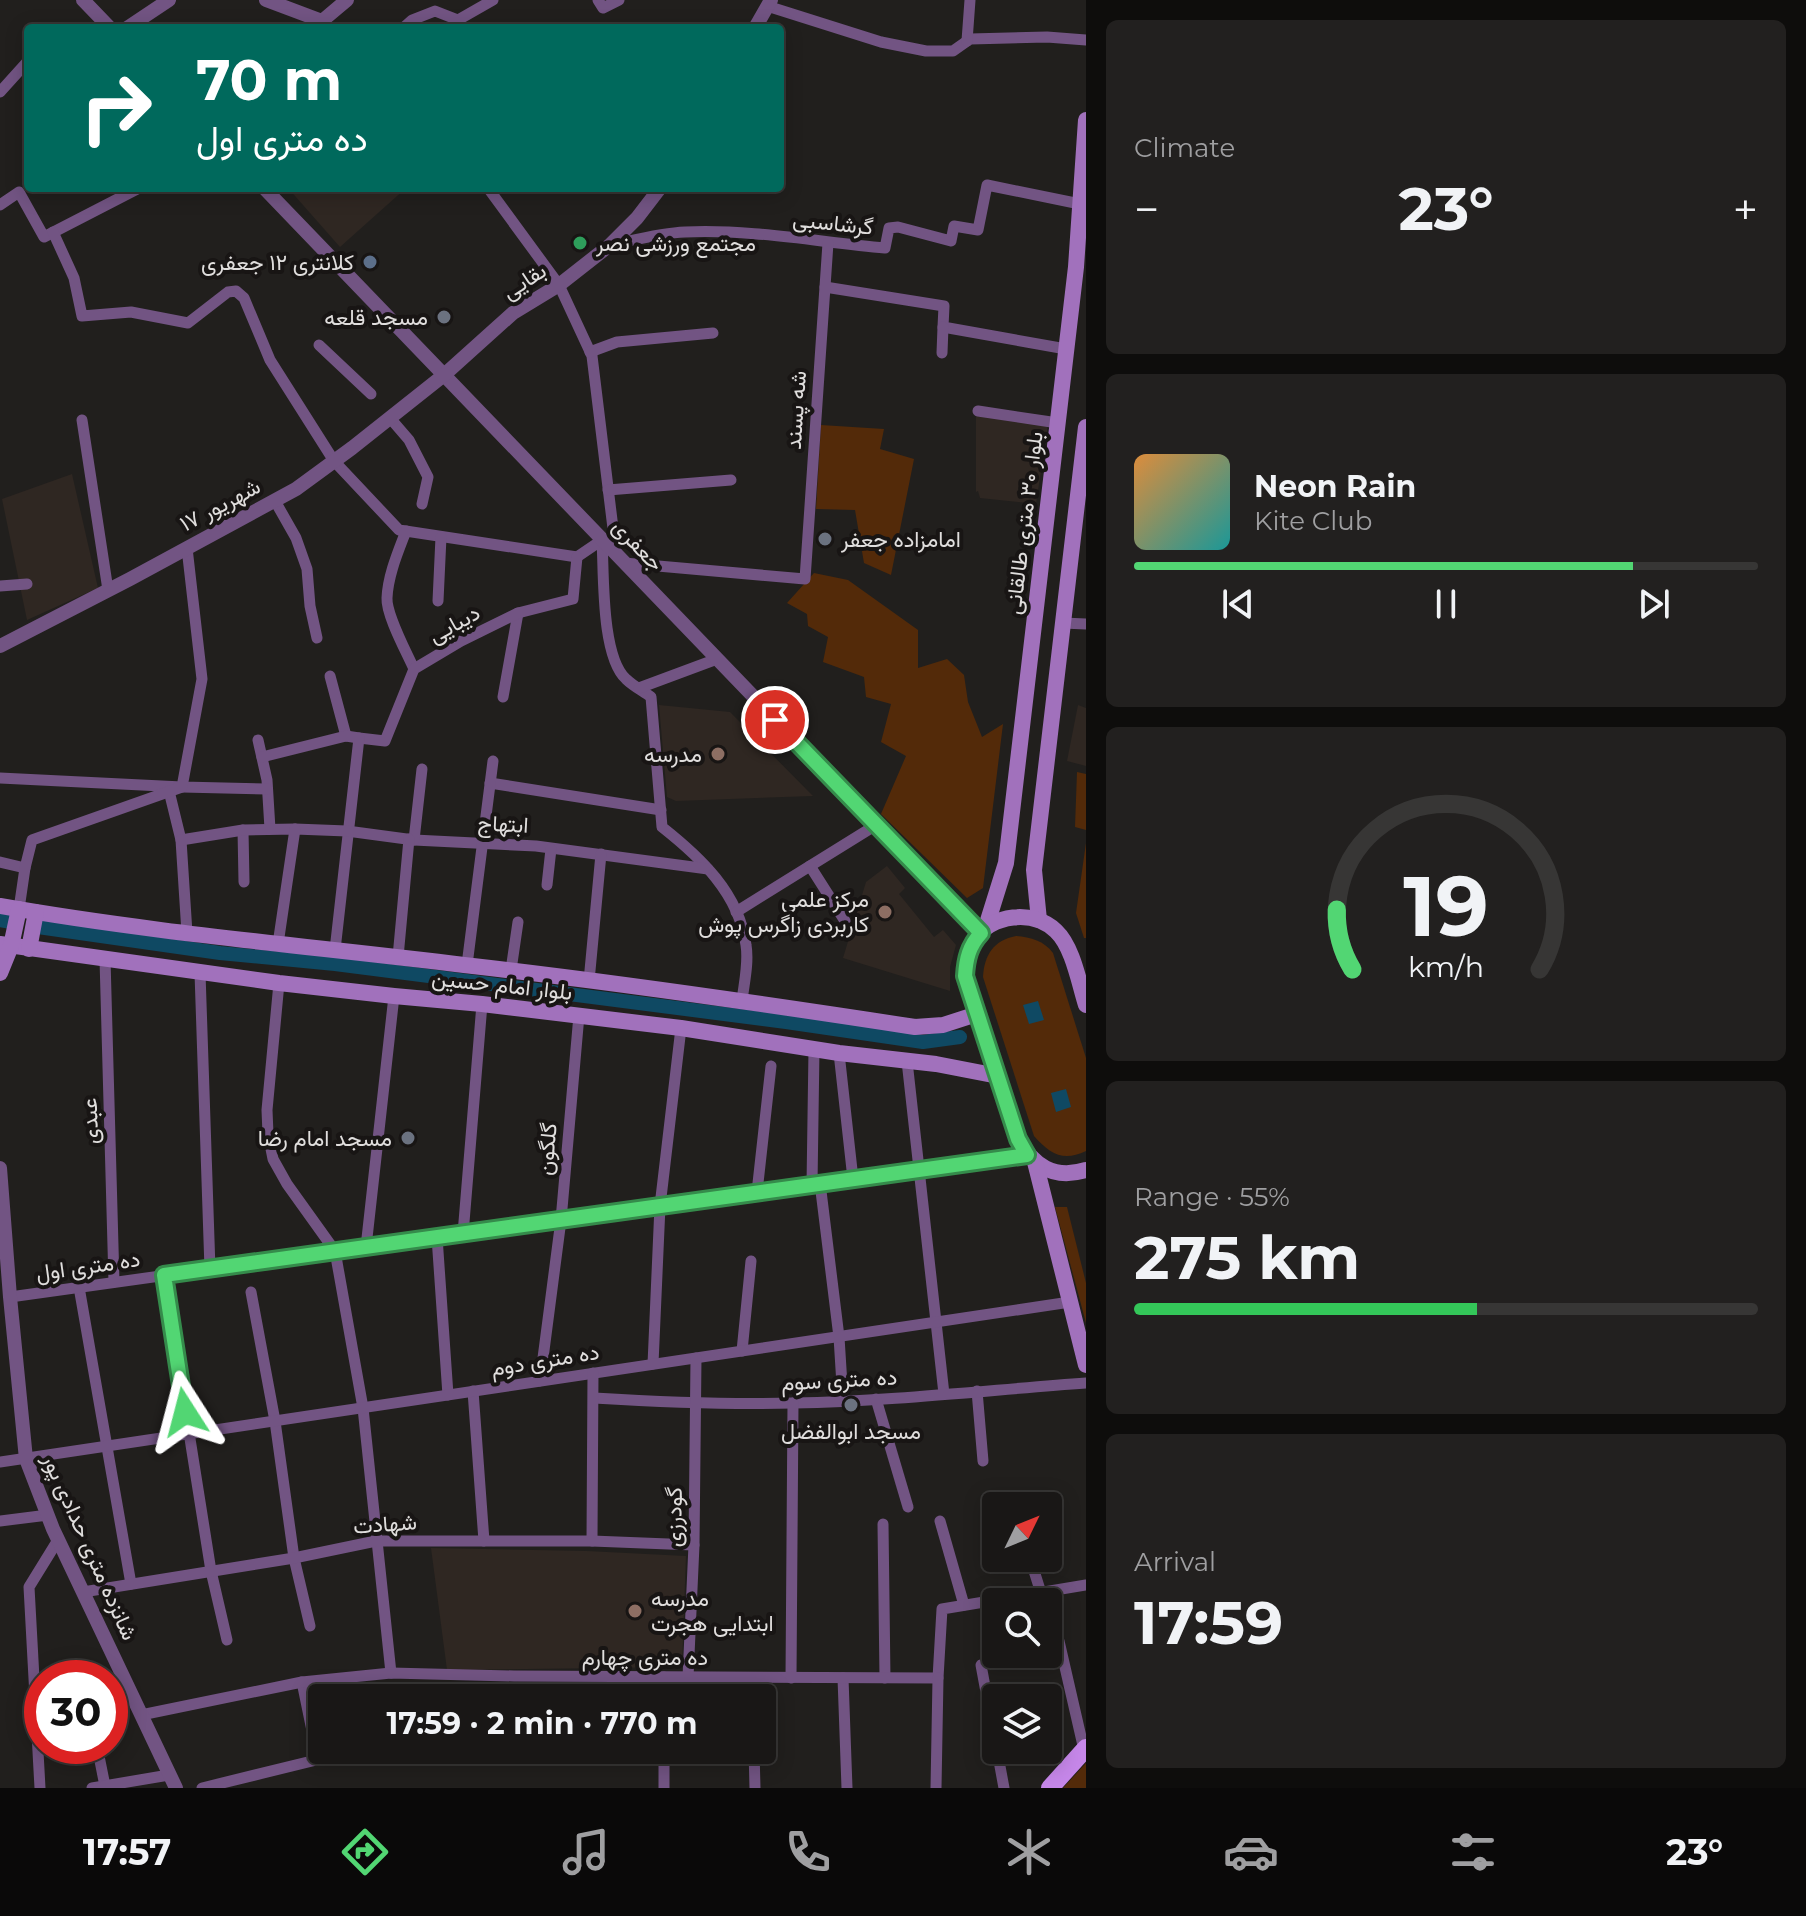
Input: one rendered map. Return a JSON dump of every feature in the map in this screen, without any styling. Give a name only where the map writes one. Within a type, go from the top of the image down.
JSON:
[{"type":"main road","name":"بلوار ۳۰ متری طالقانی","points":[[1086,120],[1076,267],[1006,863],[984,930],[974,941],[967,958],[965,976],[1018,1139],[1031,1158],[1086,1365]]},
{"type":"main road","points":[[1039,920],[1034,870],[1083,478],[1086,427]]},
{"type":"main road","name":"بلوار امام حسین","points":[[0,906],[187,933],[511,970],[915,1027],[943,1025],[977,1014]]},
{"type":"main road","points":[[0,973],[6,945],[28,911]]},
{"type":"main road","points":[[28,911],[29,949]]},
{"type":"main road","points":[[984,930],[1003,919],[1021,917],[1039,920],[1055,930],[1078,954],[1086,1005]]},
{"type":"main road","name":"بلوار امام حسین","points":[[6,945],[279,983],[681,1028],[839,1053],[936,1064],[998,1076]]},
{"type":"main road","points":[[1031,1158],[1040,1166],[1057,1173],[1086,1170]]},
{"type":"main road","points":[[1050,1788],[1085,1749]]},
{"type":"street","points":[[83,0],[106,24]]},
{"type":"street","points":[[133,24],[169,0]]},
{"type":"street","points":[[266,0],[324,24]]},
{"type":"street","points":[[327,24],[347,0]]},
{"type":"street","points":[[408,24],[435,11],[458,20],[493,0]]},
{"type":"street","points":[[598,0],[603,8],[619,0]]},
{"type":"street","points":[[967,41],[970,0]]},
{"type":"street","points":[[757,24],[769,3],[881,42],[926,51],[953,51],[970,39],[1047,37],[1086,40]]},
{"type":"street","points":[[0,92],[24,65]]},
{"type":"street","name":"گرشاسبی","points":[[610,245],[682,232],[748,233],[885,248],[889,228],[898,227],[951,241],[954,226],[978,230],[987,185],[1080,204]]},
{"type":"street","points":[[0,205],[19,192],[44,237],[130,192]]},
{"type":"street","name":"جعفری","points":[[268,192],[876,825],[984,930]]},
{"type":"street","points":[[491,192],[559,285],[590,352],[620,558]]},
{"type":"street","name":"بقایی","points":[[444,375],[513,313],[559,285],[610,245],[657,192]]},
{"type":"street","points":[[53,232],[74,278],[82,316],[131,312],[188,323],[228,292],[236,291],[244,298],[270,360],[334,461],[399,530],[577,557],[602,540]]},
{"type":"street","name":"شه پسند","points":[[620,558],[805,579],[828,243]]},
{"type":"street","points":[[825,287],[944,306],[942,353]]},
{"type":"street","points":[[943,327],[1066,349]]},
{"type":"street","points":[[590,352],[617,342],[713,333]]},
{"type":"street","points":[[319,345],[371,394]]},
{"type":"street","name":"۱۷ شهریور","points":[[0,646],[296,489],[444,375]]},
{"type":"street","points":[[978,411],[1058,423]]},
{"type":"street","points":[[390,418],[409,440],[428,477],[422,504]]},
{"type":"street","points":[[82,420],[108,590]]},
{"type":"street","points":[[608,490],[731,480]]},
{"type":"street","points":[[275,501],[296,538],[307,569],[317,638]]},
{"type":"street","points":[[406,531],[394,564],[386,601],[414,669]]},
{"type":"street","points":[[438,601],[441,537]]},
{"type":"street","points":[[602,540],[607,630],[616,665],[625,679],[651,697],[662,827],[695,853],[732,900],[746,946],[742,1001]]},
{"type":"street","points":[[182,787],[202,679],[187,548]]},
{"type":"street","name":"دیبایی","points":[[353,737],[385,741],[414,669],[518,613],[573,599],[577,557]]},
{"type":"street","points":[[0,586],[27,584]]},
{"type":"street","points":[[503,697],[518,613]]},
{"type":"street","points":[[1063,623],[1086,624]]},
{"type":"street","points":[[639,688],[717,659]]},
{"type":"street","points":[[330,676],[353,737],[335,950]]},
{"type":"street","points":[[262,757],[353,737]]},
{"type":"street","points":[[258,740],[270,829]]},
{"type":"street","points":[[467,965],[493,761]]},
{"type":"street","points":[[398,957],[422,769]]},
{"type":"street","points":[[0,778],[267,789]]},
{"type":"street","points":[[490,783],[661,810]]},
{"type":"street","points":[[28,911],[25,868],[32,840],[182,787]]},
{"type":"street","points":[[169,791],[181,840],[187,933]]},
{"type":"street","points":[[736,912],[876,825]]},
{"type":"street","points":[[278,944],[295,829]]},
{"type":"street","points":[[243,830],[244,882]]},
{"type":"street","name":"ابتهاج","points":[[181,840],[243,830],[347,831],[411,840],[536,846],[708,869]]},
{"type":"street","points":[[547,885],[551,849]]},
{"type":"street","points":[[589,981],[601,854]]},
{"type":"street","points":[[0,862],[25,868]]},
{"type":"street","points":[[810,866],[845,921]]},
{"type":"street","points":[[511,970],[518,922]]},
{"type":"street","name":"عبدی","points":[[105,959],[114,1282]]},
{"type":"street","points":[[200,973],[210,1269]]},
{"type":"street","points":[[279,983],[267,1110],[270,1146],[273,1159],[287,1184],[335,1251],[363,1408],[391,1673]]},
{"type":"street","points":[[366,1247],[394,996]]},
{"type":"street","points":[[463,1234],[482,1004]]},
{"type":"street","name":"گلگون","points":[[540,1381],[561,1220],[579,1015]]},
{"type":"street","points":[[653,1364],[660,1206],[681,1028]]},
{"type":"street","points":[[814,1049],[816,1184],[839,1337],[843,1401]]},
{"type":"street","points":[[839,1053],[853,1179]]},
{"type":"street","points":[[907,1061],[944,1394]]},
{"type":"street","points":[[757,1192],[771,1066]]},
{"type":"street","name":"ده متری اول","points":[[10,1297],[920,1169],[1031,1158]]},
{"type":"street","name":"شانزده متری حدادی پور","points":[[0,1168],[4,1274],[10,1297],[26,1459],[58,1540],[172,1782]]},
{"type":"street","points":[[437,1237],[448,1395]]},
{"type":"street","points":[[742,1351],[751,1261]]},
{"type":"street","points":[[164,1275],[211,1571],[227,1640]]},
{"type":"street","points":[[79,1287],[131,1584]]},
{"type":"street","points":[[251,1292],[275,1421],[294,1558],[310,1626]]},
{"type":"street","name":"ده متری دوم","points":[[0,1462],[1070,1302]]},
{"type":"street","name":"گودرزی","points":[[688,1677],[694,1545],[696,1358]]},
{"type":"street","points":[[592,1541],[593,1373]]},
{"type":"street","name":"ده متری سوم","points":[[594,1398],[695,1403],[793,1403],[1086,1383]]},
{"type":"street","points":[[473,1391],[484,1541]]},
{"type":"street","points":[[977,1391],[983,1461]]},
{"type":"street","points":[[876,1399],[908,1507]]},
{"type":"street","points":[[791,1678],[793,1403]]},
{"type":"street","points":[[0,1521],[48,1515]]},
{"type":"street","points":[[940,1521],[964,1605]]},
{"type":"street","points":[[883,1524],[885,1678]]},
{"type":"street","points":[[40,1788],[29,1587],[58,1540]]},
{"type":"street","name":"شهادت","points":[[83,1592],[294,1558],[376,1541],[592,1541],[694,1545]]},
{"type":"street","points":[[1062,1589],[1086,1585]]},
{"type":"street","points":[[936,1788],[942,1609],[982,1602]]},
{"type":"street","points":[[1062,1653],[1085,1749]]},
{"type":"street","points":[[981,1665],[984,1684]]},
{"type":"street","name":"ده متری چهارم","points":[[141,1715],[302,1682],[391,1673],[938,1678]]},
{"type":"street","points":[[664,1677],[664,1684]]},
{"type":"street","points":[[751,1678],[751,1684]]},
{"type":"street","points":[[843,1678],[847,1788]]},
{"type":"street","points":[[302,1682],[308,1711]]},
{"type":"street","points":[[202,1788],[308,1762]]},
{"type":"street","points":[[98,1764],[99,1787],[172,1782]]},
{"type":"street","points":[[664,1764],[664,1788]]},
{"type":"street","points":[[754,1764],[755,1788]]},
{"type":"street","points":[[999,1764],[1004,1788]]},
{"type":"shaded area","points":[[292,192],[402,192],[340,247]]},
{"type":"shaded area","points":[[976,416],[1048,424],[1036,504],[980,498],[976,492]]},
{"type":"shaded area","points":[[821,425],[884,429],[880,449],[914,459],[891,575],[864,563],[855,510],[816,509]]},
{"type":"shaded area","points":[[72,474],[98,588],[27,620],[2,499]]},
{"type":"shaded area","points":[[814,573],[848,580],[918,630],[918,668],[947,659],[964,675],[968,702],[982,737],[1003,724],[983,888],[967,898],[881,814],[906,756],[881,742],[891,704],[866,697],[864,677],[823,662],[828,637],[808,626],[807,614],[787,603]]},
{"type":"shaded area","name":"مدرسه","points":[[659,705],[730,712],[813,796],[676,801],[667,797]]},
{"type":"shaded area","points":[[1078,705],[1086,708],[1086,766],[1067,761]]},
{"type":"shaded area","points":[[1077,772],[1086,774],[1086,830],[1075,827]]},
{"type":"shaded area","points":[[1086,843],[1086,938],[1084,938],[1076,913]]},
{"type":"shaded area","name":"مرکز علمی کاربردی زاگرس پوش","points":[[887,866],[905,888],[899,894],[934,937],[943,930],[956,945],[950,967],[950,991],[843,958],[866,882]]},
{"type":"shaded area","points":[[1016,936],[1037,940],[1053,953],[1086,1058],[1086,1151],[1078,1154],[1057,1154],[1034,1136],[983,977],[985,962],[996,945]]},
{"type":"shaded area","points":[[1055,1207],[1067,1207],[1086,1283],[1086,1323]]},
{"type":"shaded area","points":[[431,1548],[686,1556],[682,1667],[447,1670]]},
{"type":"shaded area","points":[[1086,1763],[1086,1788],[1063,1788]]},
{"type":"water","points":[[1038,1001],[1044,1020],[1029,1024],[1023,1005]]},
{"type":"water","points":[[1066,1089],[1071,1107],[1056,1112],[1051,1093]]},
{"type":"waterway","points":[[0,920],[10,922]]},
{"type":"waterway","points":[[38,927],[923,1042],[960,1037]]},
{"type":"place","name":"مجتمع ورزشی نصر","points":[[580,243]]},
{"type":"place","name":"کلانتری ۱۲ جعفری","points":[[370,262]]},
{"type":"place","name":"مسجد قلعه","points":[[444,317]]},
{"type":"place","name":"امامزاده جعفر","points":[[825,539]]},
{"type":"place","name":"مدرسه","points":[[718,754]]},
{"type":"place","name":"مرکز علمی کاربردی زاگرس پوش","points":[[885,912]]},
{"type":"place","name":"مسجد امام رضا","points":[[408,1138]]},
{"type":"place","name":"مسجد ابوالفضل","points":[[851,1405]]},
{"type":"place","name":"مدرسه ابتدایی هجرت","points":[[635,1611]]},
{"type":"route","points":[[185,1412],[164,1275],[1027,1155],[1018,1139],[965,976],[967,958],[981,933],[775,720]]}]
